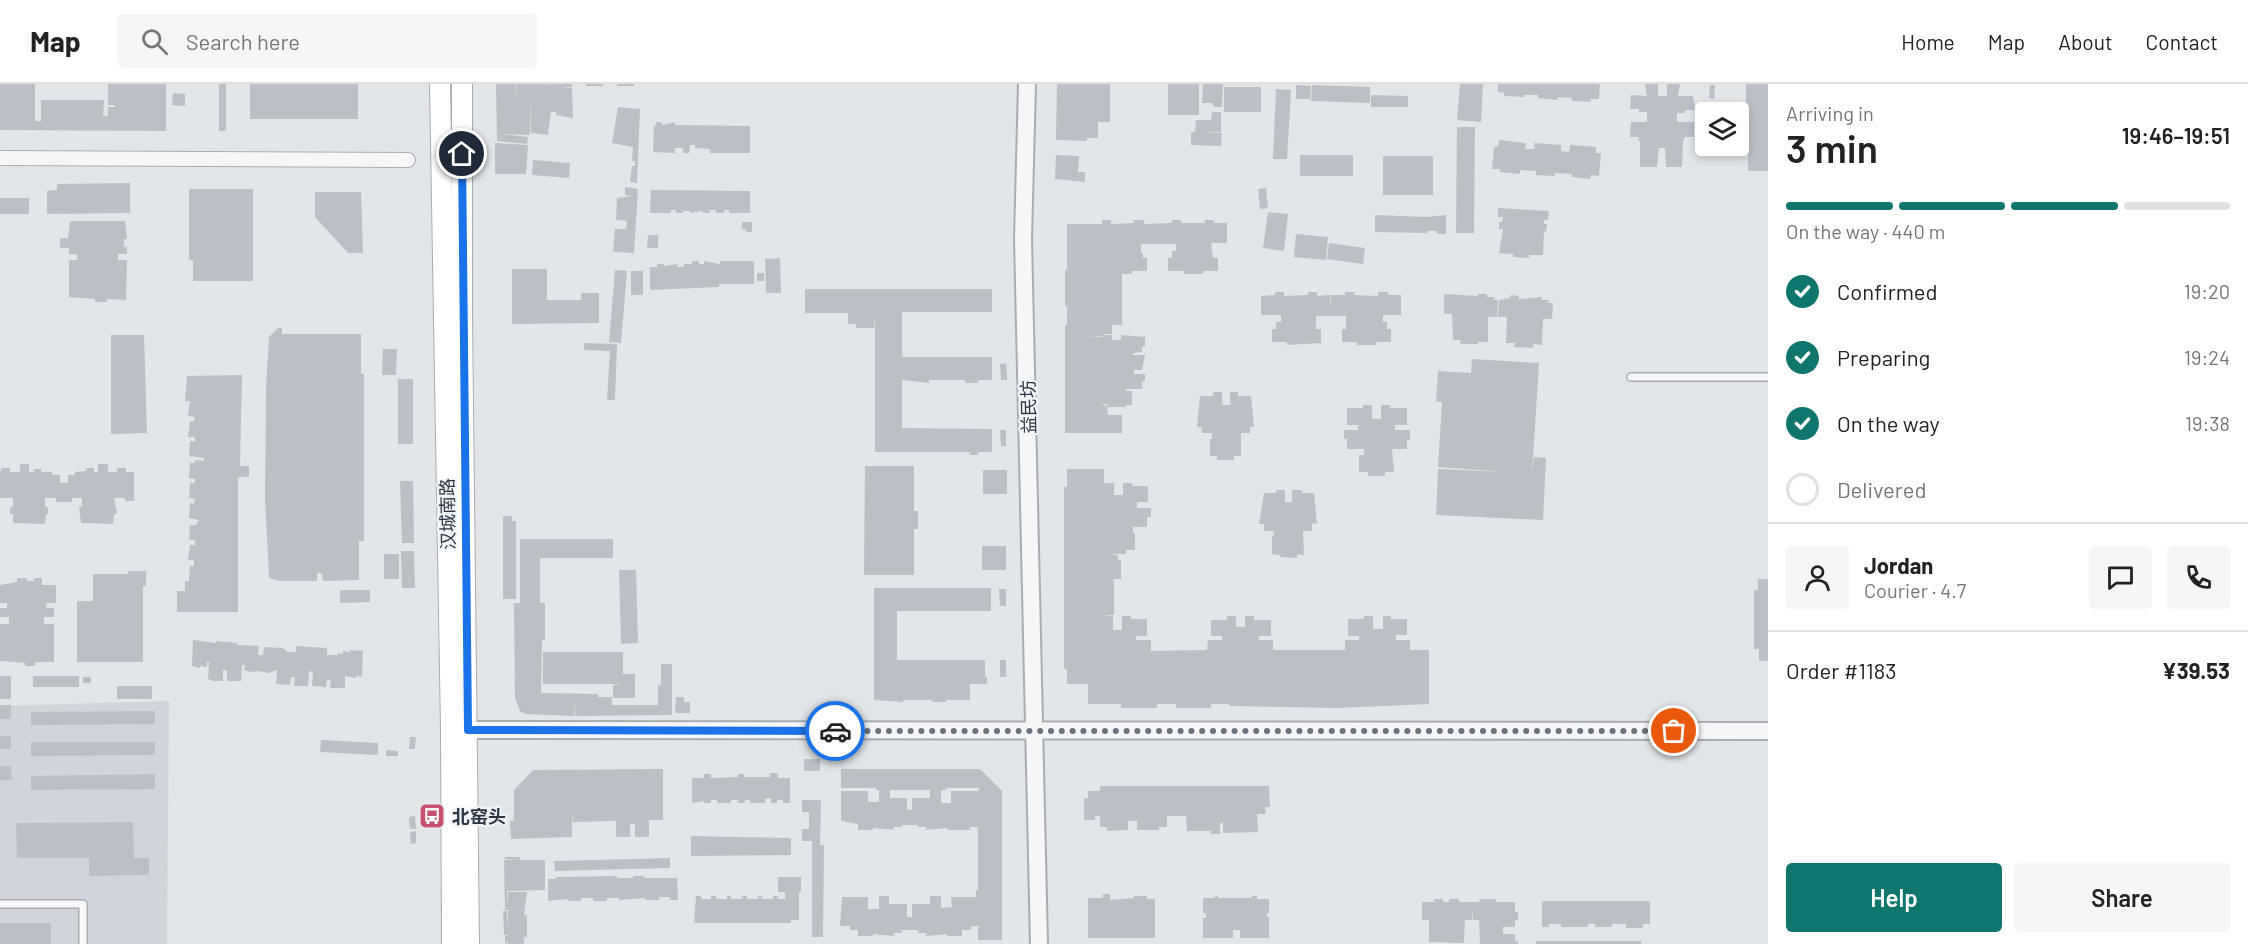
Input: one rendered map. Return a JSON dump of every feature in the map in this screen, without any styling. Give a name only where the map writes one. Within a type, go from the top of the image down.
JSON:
[{"type":"main road","name":"汉城南路","points":[[440,84],[459,730],[469,944]]},
{"type":"main road","name":"汉城南路","points":[[452,944],[459,730],[462,84]]},
{"type":"street","name":"益民坊","points":[[1027,84],[1023,239],[1040,944]]},
{"type":"street","points":[[0,158],[408,160]]},
{"type":"street","points":[[459,730],[1768,731]]},
{"type":"lane","points":[[1631,377],[1768,376]]},
{"type":"lane","points":[[0,904],[83,903],[83,944]]},
{"type":"shaded area","points":[[169,701],[167,944],[0,944],[0,706]]},
{"type":"building","points":[[0,84],[35,84],[35,121],[41,121],[41,100],[104,100],[103,116],[108,116],[108,107],[115,107],[115,105],[108,105],[108,84],[166,84],[166,131],[0,130]]},
{"type":"building","points":[[219,84],[226,84],[226,131],[219,131]]},
{"type":"building","points":[[250,84],[358,84],[358,119],[250,119]]},
{"type":"building","points":[[496,84],[516,84],[516,98],[517,84],[548,84],[549,86],[549,84],[572,84],[572,87],[562,87],[572,88],[573,118],[551,112],[548,135],[531,133],[531,98],[530,135],[500,134],[528,137],[527,144],[497,141]]},
{"type":"building","points":[[586,84],[603,84],[603,86],[586,86]]},
{"type":"building","points":[[617,84],[634,84],[634,86],[617,86]]},
{"type":"building","points":[[1057,84],[1110,84],[1110,122],[1098,122],[1098,138],[1087,138],[1087,141],[1056,140]]},
{"type":"building","points":[[1168,84],[1199,84],[1199,115],[1168,115]]},
{"type":"building","points":[[1203,84],[1223,84],[1222,107],[1214,107],[1212,103],[1202,103]]},
{"type":"building","points":[[1460,84],[1483,84],[1481,122],[1457,120]]},
{"type":"building","points":[[1498,84],[1600,84],[1599,99],[1591,99],[1591,102],[1572,101],[1572,98],[1558,97],[1558,100],[1538,98],[1538,95],[1504,96],[1504,93],[1498,92]]},
{"type":"building","points":[[1645,84],[1658,84],[1658,96],[1667,96],[1667,84],[1680,84],[1678,96],[1693,96],[1695,110],[1677,113],[1677,122],[1694,122],[1694,137],[1685,137],[1683,142],[1682,167],[1666,167],[1665,148],[1659,148],[1657,167],[1640,167],[1640,141],[1638,141],[1639,137],[1630,137],[1631,122],[1647,122],[1647,112],[1630,109],[1631,95],[1647,96]]},
{"type":"building","points":[[1746,84],[1768,84],[1768,171],[1748,171],[1749,102],[1746,102]]},
{"type":"building","points":[[1296,85],[1311,86],[1310,99],[1296,99]]},
{"type":"building","points":[[1312,85],[1370,87],[1370,103],[1311,101]]},
{"type":"building","points":[[1710,85],[1715,85],[1714,99],[1709,98]]},
{"type":"building","points":[[1224,87],[1261,87],[1261,112],[1224,112]]},
{"type":"building","points":[[1276,89],[1291,90],[1287,159],[1273,159]]},
{"type":"building","points":[[173,93],[185,94],[185,106],[172,105]]},
{"type":"building","points":[[1371,95],[1408,96],[1408,107],[1371,107]]},
{"type":"building","points":[[618,107],[640,109],[637,183],[630,182],[632,166],[635,166],[635,161],[632,161],[633,147],[612,143]]},
{"type":"building","points":[[1212,112],[1221,112],[1221,132],[1205,132],[1222,133],[1221,146],[1191,145],[1191,132],[1195,132],[1196,120],[1211,120]]},
{"type":"building","points":[[656,122],[662,122],[662,125],[675,122],[675,125],[750,126],[750,153],[710,153],[710,149],[695,148],[695,145],[690,145],[689,153],[683,153],[683,148],[675,148],[675,153],[653,152]]},
{"type":"building","points":[[1457,127],[1475,127],[1474,233],[1456,233]]},
{"type":"building","points":[[1499,140],[1526,143],[1525,149],[1534,149],[1534,143],[1561,145],[1561,151],[1569,152],[1570,145],[1596,147],[1596,153],[1601,153],[1599,176],[1591,175],[1590,179],[1572,177],[1572,174],[1536,175],[1536,171],[1520,170],[1520,174],[1500,172],[1500,169],[1492,169],[1494,147],[1498,147]]},
{"type":"building","points":[[495,143],[528,145],[526,174],[495,174]]},
{"type":"building","points":[[1056,155],[1079,156],[1078,172],[1085,172],[1085,182],[1055,179]]},
{"type":"building","points":[[1300,155],[1353,155],[1353,176],[1300,176]]},
{"type":"building","points":[[1383,156],[1433,156],[1433,195],[1383,195]]},
{"type":"building","points":[[533,160],[570,163],[569,178],[532,175]]},
{"type":"building","points":[[130,183],[130,213],[47,214],[47,191],[57,190],[57,184]]},
{"type":"building","points":[[625,187],[638,189],[634,253],[613,252],[615,229],[626,229],[627,221],[616,220],[617,198],[633,196],[625,195]]},
{"type":"building","points":[[1266,188],[1268,208],[1260,209],[1258,189]]},
{"type":"building","points":[[189,189],[253,189],[253,281],[193,281],[193,260],[189,260]]},
{"type":"building","points":[[651,190],[750,191],[750,213],[729,213],[729,210],[724,210],[724,213],[716,213],[716,210],[710,210],[710,213],[683,211],[683,213],[676,213],[676,210],[671,210],[671,213],[650,213]]},
{"type":"building","points":[[315,192],[361,192],[363,253],[348,253],[315,217]]},
{"type":"building","points":[[0,198],[29,198],[29,214],[0,214]]},
{"type":"building","points":[[1498,208],[1549,211],[1548,220],[1544,220],[1544,224],[1547,224],[1546,232],[1544,231],[1543,255],[1529,255],[1529,258],[1499,253],[1503,229],[1499,229],[1499,222],[1502,222],[1503,217],[1498,217]]},
{"type":"building","points":[[1268,212],[1288,214],[1284,251],[1263,248]]},
{"type":"building","points":[[1375,215],[1427,217],[1446,215],[1446,234],[1437,234],[1437,231],[1427,231],[1427,233],[1375,232]]},
{"type":"building","points":[[1102,220],[1111,220],[1111,224],[1144,220],[1144,224],[1172,223],[1172,220],[1181,220],[1181,223],[1205,223],[1205,220],[1214,220],[1214,223],[1227,223],[1227,243],[1211,243],[1213,258],[1218,258],[1218,271],[1203,271],[1203,274],[1168,271],[1168,258],[1172,258],[1172,251],[1176,251],[1176,244],[1141,244],[1143,258],[1147,258],[1147,271],[1122,274],[1122,325],[1112,325],[1112,334],[1103,335],[1112,335],[1112,340],[1121,340],[1121,335],[1145,337],[1142,352],[1133,353],[1133,355],[1145,355],[1142,370],[1134,370],[1134,374],[1145,374],[1142,389],[1126,389],[1126,391],[1132,391],[1132,405],[1108,407],[1107,404],[1100,405],[1107,406],[1108,415],[1122,415],[1122,433],[1065,433],[1067,224],[1102,224]]},
{"type":"building","points":[[70,221],[125,221],[127,239],[124,239],[124,247],[127,247],[127,254],[118,254],[118,260],[127,260],[126,300],[107,299],[107,302],[95,302],[95,299],[69,297],[69,260],[77,260],[77,254],[69,254],[69,248],[60,248],[60,238],[68,238]]},
{"type":"building","points":[[742,222],[752,222],[752,232],[742,229]]},
{"type":"building","points":[[1296,234],[1328,237],[1326,260],[1294,257]]},
{"type":"building","points":[[648,235],[658,235],[658,248],[647,248]]},
{"type":"building","points":[[1329,243],[1365,248],[1363,264],[1327,259]]},
{"type":"building","points":[[780,258],[781,293],[766,293],[765,259]]},
{"type":"building","points":[[692,261],[699,261],[699,264],[704,264],[704,261],[720,264],[720,261],[754,261],[754,284],[719,284],[719,287],[650,290],[650,267],[657,267],[657,264],[664,264],[664,266],[677,264],[677,267],[684,267],[684,264],[692,264]]},
{"type":"building","points":[[512,269],[547,269],[547,300],[581,300],[581,293],[599,293],[599,323],[512,324]]},
{"type":"building","points":[[615,270],[627,271],[621,343],[609,342]]},
{"type":"building","points":[[631,271],[643,271],[643,295],[631,295]]},
{"type":"building","points":[[757,273],[764,273],[764,281],[757,281]]},
{"type":"building","points":[[805,289],[992,289],[992,312],[902,312],[902,357],[992,357],[992,380],[965,383],[965,380],[929,380],[929,383],[902,380],[902,428],[992,429],[992,452],[978,452],[978,455],[970,455],[970,452],[875,452],[875,313],[874,328],[856,328],[856,324],[848,324],[848,313],[805,313]]},
{"type":"building","points":[[1275,292],[1284,292],[1284,296],[1308,295],[1308,292],[1317,292],[1317,296],[1330,295],[1330,311],[1331,295],[1345,295],[1345,292],[1354,292],[1354,295],[1378,296],[1378,292],[1388,292],[1388,295],[1401,295],[1401,315],[1383,315],[1383,322],[1387,322],[1387,329],[1391,329],[1391,342],[1357,345],[1357,342],[1342,342],[1342,329],[1346,329],[1346,316],[1316,316],[1316,329],[1321,329],[1321,343],[1287,345],[1287,342],[1272,342],[1272,329],[1276,329],[1276,322],[1281,322],[1281,315],[1261,315],[1261,296],[1275,295]]},
{"type":"building","points":[[1444,294],[1478,296],[1478,294],[1487,294],[1487,297],[1494,297],[1494,300],[1498,300],[1497,317],[1488,317],[1488,342],[1460,344],[1461,340],[1453,340],[1452,314],[1444,314]]},
{"type":"building","points":[[1511,295],[1519,296],[1519,299],[1542,297],[1542,300],[1549,300],[1548,303],[1553,303],[1552,319],[1543,319],[1542,345],[1533,344],[1533,348],[1514,347],[1515,343],[1506,343],[1507,317],[1498,317],[1499,300],[1510,298]]},
{"type":"building","points":[[278,328],[282,328],[282,334],[361,334],[361,374],[364,374],[364,541],[359,541],[359,580],[323,581],[322,573],[317,573],[317,581],[280,581],[269,578],[265,498],[266,388],[269,337]]},
{"type":"building","points":[[111,335],[144,335],[147,433],[111,434]]},
{"type":"building","points":[[584,343],[617,344],[615,400],[607,400],[610,351],[584,350]]},
{"type":"building","points":[[383,349],[397,349],[396,375],[382,375]]},
{"type":"building","points":[[1472,359],[1539,363],[1532,474],[1534,457],[1546,458],[1543,520],[1436,515],[1438,469],[1506,472],[1438,467],[1442,402],[1436,402],[1438,371],[1471,373]]},
{"type":"building","points":[[1006,363],[1007,380],[1001,380],[1000,364]]},
{"type":"building","points":[[242,375],[240,466],[249,466],[249,477],[238,477],[238,612],[177,612],[177,591],[185,591],[185,581],[189,581],[190,566],[194,566],[194,560],[188,560],[190,545],[195,545],[195,540],[189,540],[190,525],[196,525],[199,520],[189,518],[190,503],[194,504],[195,499],[189,498],[190,483],[195,483],[195,479],[189,478],[190,463],[194,463],[195,460],[204,461],[204,458],[189,456],[190,441],[195,442],[195,437],[188,437],[190,421],[194,421],[195,417],[188,416],[190,401],[185,401],[187,376]]},
{"type":"building","points":[[398,379],[413,379],[413,444],[398,444]]},
{"type":"building","points":[[1213,392],[1222,392],[1222,405],[1230,405],[1230,392],[1238,392],[1238,396],[1251,396],[1254,427],[1250,427],[1250,433],[1241,433],[1241,456],[1234,456],[1234,460],[1217,460],[1217,456],[1210,456],[1212,433],[1202,433],[1202,427],[1197,427],[1200,396],[1213,396]]},
{"type":"building","points":[[1363,405],[1372,405],[1372,419],[1381,419],[1381,405],[1390,405],[1390,408],[1407,408],[1407,425],[1395,425],[1395,430],[1410,430],[1410,440],[1407,440],[1407,449],[1392,449],[1394,472],[1385,472],[1385,476],[1368,476],[1368,472],[1359,472],[1359,455],[1364,455],[1364,449],[1347,449],[1344,430],[1358,430],[1358,425],[1347,425],[1347,408],[1363,408]]},
{"type":"building","points":[[1000,430],[1006,430],[1006,446],[1001,446]]},
{"type":"building","points":[[20,464],[29,464],[29,472],[41,469],[41,472],[60,475],[60,483],[68,483],[68,475],[86,471],[86,468],[94,468],[94,472],[98,472],[98,464],[108,464],[108,472],[117,472],[117,468],[126,468],[126,472],[134,472],[134,501],[114,498],[117,514],[114,514],[113,524],[81,523],[79,507],[82,507],[82,498],[72,498],[72,502],[56,502],[56,498],[45,498],[48,514],[46,514],[45,524],[13,523],[10,507],[13,507],[13,498],[0,498],[0,472],[2,468],[10,468],[10,472],[20,472]]},
{"type":"building","points":[[865,466],[914,466],[914,511],[918,511],[918,529],[914,529],[914,575],[864,575]]},
{"type":"building","points":[[1067,469],[1104,469],[1104,483],[1114,483],[1114,495],[1123,495],[1123,483],[1132,483],[1132,486],[1148,486],[1148,502],[1137,502],[1137,508],[1151,508],[1151,517],[1147,517],[1147,527],[1133,527],[1135,550],[1126,550],[1126,554],[1108,554],[1118,555],[1118,560],[1121,560],[1121,579],[1114,579],[1114,615],[1103,615],[1113,616],[1113,630],[1122,630],[1122,616],[1131,616],[1131,619],[1147,619],[1147,636],[1136,636],[1136,640],[1151,640],[1151,651],[1207,650],[1208,640],[1222,640],[1222,636],[1211,636],[1211,620],[1227,620],[1227,616],[1236,616],[1236,627],[1245,627],[1245,616],[1254,616],[1254,620],[1271,620],[1271,636],[1259,636],[1259,640],[1273,640],[1273,650],[1345,650],[1345,640],[1359,640],[1359,636],[1348,636],[1348,619],[1364,619],[1364,616],[1373,616],[1373,629],[1383,629],[1383,616],[1391,616],[1391,619],[1407,619],[1407,635],[1396,635],[1396,640],[1410,640],[1410,650],[1429,650],[1429,704],[1338,708],[1211,704],[1211,708],[1176,708],[1176,704],[1157,704],[1157,708],[1121,708],[1121,704],[1088,704],[1088,684],[1067,684],[1067,669],[1064,669],[1064,487],[1067,487]]},
{"type":"building","points":[[983,470],[1007,470],[1007,494],[983,494]]},
{"type":"building","points":[[400,481],[413,481],[414,543],[402,543]]},
{"type":"building","points":[[1276,490],[1285,490],[1285,502],[1292,502],[1292,490],[1314,493],[1317,524],[1312,523],[1312,531],[1303,531],[1304,555],[1297,554],[1297,558],[1272,554],[1274,531],[1264,531],[1264,524],[1259,524],[1264,493],[1276,493]]},
{"type":"building","points":[[503,516],[512,516],[512,521],[516,521],[516,599],[503,599]]},
{"type":"building","points":[[520,539],[613,539],[613,558],[540,558],[540,603],[520,603]]},
{"type":"building","points":[[982,546],[1006,546],[1006,570],[982,570]]},
{"type":"building","points":[[401,551],[414,551],[415,588],[402,588]]},
{"type":"building","points":[[384,554],[399,554],[399,579],[384,579]]},
{"type":"building","points":[[619,570],[636,570],[638,643],[621,644]]},
{"type":"building","points":[[128,571],[146,571],[146,586],[143,586],[143,662],[77,662],[77,601],[93,601],[93,574],[128,574]]},
{"type":"building","points":[[17,578],[34,581],[34,578],[42,578],[42,585],[56,585],[56,603],[46,603],[46,608],[54,608],[54,617],[44,617],[44,624],[54,624],[54,662],[35,662],[35,666],[25,666],[25,663],[0,661],[0,624],[9,624],[9,617],[0,617],[0,608],[7,608],[7,603],[0,603],[0,585],[17,582]]},
{"type":"building","points":[[1758,579],[1768,579],[1768,661],[1759,661],[1759,649],[1754,649],[1754,590],[1758,590]]},
{"type":"building","points":[[874,588],[991,588],[991,611],[897,611],[897,660],[985,660],[987,684],[970,684],[970,700],[932,702],[932,700],[903,700],[903,702],[874,700]]},
{"type":"building","points":[[999,589],[1006,589],[1006,606],[1000,606]]},
{"type":"building","points":[[340,590],[370,590],[370,602],[340,603]]},
{"type":"building","points":[[514,603],[545,603],[541,693],[598,694],[598,697],[612,697],[612,705],[658,705],[661,664],[672,664],[672,715],[575,716],[575,700],[574,716],[525,714],[520,711],[515,698]]},
{"type":"building","points":[[193,640],[259,646],[258,655],[263,655],[264,647],[283,648],[287,652],[296,652],[296,646],[327,648],[327,655],[343,654],[343,651],[350,652],[350,650],[363,651],[362,677],[345,676],[345,688],[330,688],[331,680],[327,680],[326,687],[312,686],[313,672],[309,671],[308,686],[294,686],[295,677],[291,677],[290,685],[276,684],[277,670],[268,673],[251,672],[244,670],[245,665],[242,665],[241,681],[227,681],[227,670],[223,670],[223,681],[214,681],[208,679],[209,662],[207,662],[207,667],[192,666]]},
{"type":"building","points":[[543,652],[623,652],[623,674],[635,674],[635,698],[613,698],[613,685],[623,684],[543,684]]},
{"type":"building","points":[[1000,660],[1006,660],[1006,677],[1000,677]]},
{"type":"building","points":[[0,676],[11,676],[11,699],[0,699]]},
{"type":"building","points":[[33,676],[79,676],[79,687],[33,687]]},
{"type":"building","points":[[83,677],[91,677],[91,683],[83,683]]},
{"type":"building","points":[[117,686],[152,686],[152,699],[117,699]]},
{"type":"building","points":[[676,697],[684,697],[684,702],[690,702],[690,713],[675,713]]},
{"type":"building","points":[[0,705],[11,705],[11,719],[0,719]]},
{"type":"building","points":[[155,711],[155,724],[31,725],[31,712]]},
{"type":"building","points":[[0,736],[11,736],[11,749],[0,749]]},
{"type":"building","points":[[410,737],[416,737],[415,749],[409,749]]},
{"type":"building","points":[[321,740],[378,743],[378,755],[320,752]]},
{"type":"building","points":[[31,742],[155,742],[155,755],[31,756]]},
{"type":"building","points":[[386,750],[398,751],[398,756],[386,756]]},
{"type":"building","points":[[804,759],[820,759],[820,771],[804,771]]},
{"type":"building","points":[[0,766],[11,766],[12,780],[0,780]]},
{"type":"building","points":[[663,769],[663,820],[649,820],[649,837],[635,837],[635,824],[630,824],[630,837],[616,837],[616,821],[573,822],[572,812],[572,837],[511,839],[510,821],[514,821],[514,790],[533,770]]},
{"type":"building","points":[[841,769],[980,769],[1002,791],[1002,940],[978,940],[978,927],[981,926],[971,926],[971,930],[962,930],[962,936],[947,936],[947,934],[926,936],[926,933],[918,933],[918,930],[902,930],[902,933],[894,933],[894,936],[873,934],[873,936],[858,936],[858,930],[850,930],[850,926],[840,926],[842,897],[868,897],[868,909],[879,909],[879,896],[889,896],[889,904],[907,904],[907,917],[912,917],[912,904],[930,904],[930,896],[941,896],[941,908],[952,907],[951,897],[976,897],[976,890],[978,890],[978,827],[970,827],[970,830],[947,830],[947,828],[926,830],[926,827],[918,827],[918,825],[902,825],[902,827],[894,827],[894,830],[873,828],[873,830],[858,830],[858,824],[841,821],[841,791],[868,791],[868,802],[879,802],[879,790],[876,788],[841,788]],"holes":[[[946,788],[979,788],[979,791],[951,791],[951,803],[941,803],[941,790],[946,790]],[[890,790],[930,790],[930,798],[912,798],[912,810],[907,810],[907,798],[890,798]]]},
{"type":"building","points":[[770,773],[778,773],[778,778],[790,778],[790,803],[777,800],[777,803],[771,803],[771,798],[765,799],[765,803],[750,803],[750,800],[745,800],[745,803],[738,803],[738,800],[731,800],[731,803],[717,803],[717,800],[711,800],[711,803],[704,803],[704,801],[692,803],[692,778],[704,778],[704,774],[711,774],[711,778],[738,777],[738,774],[744,774],[744,777],[770,777]]},
{"type":"building","points":[[155,774],[155,789],[31,790],[31,776]]},
{"type":"building","points":[[1100,786],[1269,786],[1270,807],[1265,807],[1266,814],[1257,814],[1258,832],[1223,833],[1223,823],[1220,823],[1220,834],[1211,834],[1211,831],[1187,831],[1186,816],[1167,816],[1167,827],[1159,827],[1159,830],[1137,830],[1137,821],[1128,821],[1128,830],[1107,831],[1107,827],[1100,827],[1100,816],[1095,816],[1095,820],[1084,820],[1084,798],[1088,798],[1088,791],[1100,791]]},
{"type":"building","points":[[802,800],[821,800],[820,845],[824,845],[823,937],[812,937],[812,841],[802,841],[802,829],[809,829],[809,812],[802,812]]},
{"type":"building","points":[[415,816],[416,829],[410,829],[409,817]]},
{"type":"building","points":[[133,822],[134,858],[149,858],[149,875],[89,876],[89,858],[17,858],[16,823]]},
{"type":"building","points":[[416,831],[416,843],[411,844],[410,832]]},
{"type":"building","points":[[691,836],[791,838],[791,855],[691,856]]},
{"type":"building","points":[[505,857],[520,857],[520,860],[545,860],[545,890],[507,891],[507,903],[508,892],[527,892],[524,915],[527,915],[527,937],[524,937],[524,944],[508,944],[508,942],[505,944],[505,936],[508,935],[504,935],[503,911],[507,911],[508,931],[508,910],[505,910],[504,860],[515,860],[505,859]]},
{"type":"building","points":[[670,858],[670,868],[555,871],[554,861]]},
{"type":"building","points":[[617,876],[617,878],[644,876],[644,878],[677,878],[678,900],[659,897],[659,900],[607,898],[607,901],[593,901],[593,898],[581,898],[581,901],[568,901],[568,899],[548,901],[548,879]]},
{"type":"building","points":[[778,877],[801,877],[799,920],[791,920],[791,923],[694,923],[696,896],[701,896],[701,899],[711,899],[711,896],[716,896],[716,899],[727,899],[727,896],[731,896],[731,899],[742,899],[742,896],[747,896],[747,899],[758,899],[758,896],[762,896],[762,899],[773,899],[773,896],[778,896],[778,899],[785,899],[785,892],[778,892]]},
{"type":"building","points":[[1103,894],[1110,894],[1110,900],[1134,898],[1134,896],[1147,896],[1147,899],[1155,899],[1155,938],[1088,938],[1088,898],[1103,898]]},
{"type":"building","points":[[1215,896],[1218,898],[1252,898],[1252,896],[1257,896],[1257,899],[1269,899],[1267,917],[1269,917],[1269,938],[1240,938],[1240,930],[1233,930],[1233,938],[1203,938],[1203,918],[1206,918],[1206,913],[1203,913],[1203,898],[1215,898]]},
{"type":"building","points":[[1434,899],[1443,899],[1443,902],[1449,902],[1449,899],[1459,899],[1459,902],[1480,902],[1479,899],[1496,899],[1496,902],[1515,902],[1518,920],[1515,920],[1515,927],[1503,927],[1503,934],[1515,934],[1515,941],[1518,941],[1518,944],[1480,944],[1479,920],[1473,920],[1472,910],[1472,920],[1465,920],[1464,943],[1429,942],[1429,920],[1422,920],[1422,902],[1434,902]]},
{"type":"building","points":[[1542,901],[1650,901],[1650,924],[1643,924],[1643,928],[1626,928],[1626,924],[1612,924],[1612,927],[1595,927],[1595,924],[1588,924],[1588,927],[1561,927],[1561,924],[1549,924],[1549,927],[1542,927]]},
{"type":"building","points":[[0,923],[51,923],[51,944],[0,944]]},
{"type":"building","points":[[1536,941],[1641,941],[1641,944],[1536,944]]},
{"type":"way so far","points":[[835,731],[1674,731]]},
{"type":"place","name":"北窑头","points":[[432,816]]},
{"type":"route","points":[[462,154],[468,730],[835,731]]}]
